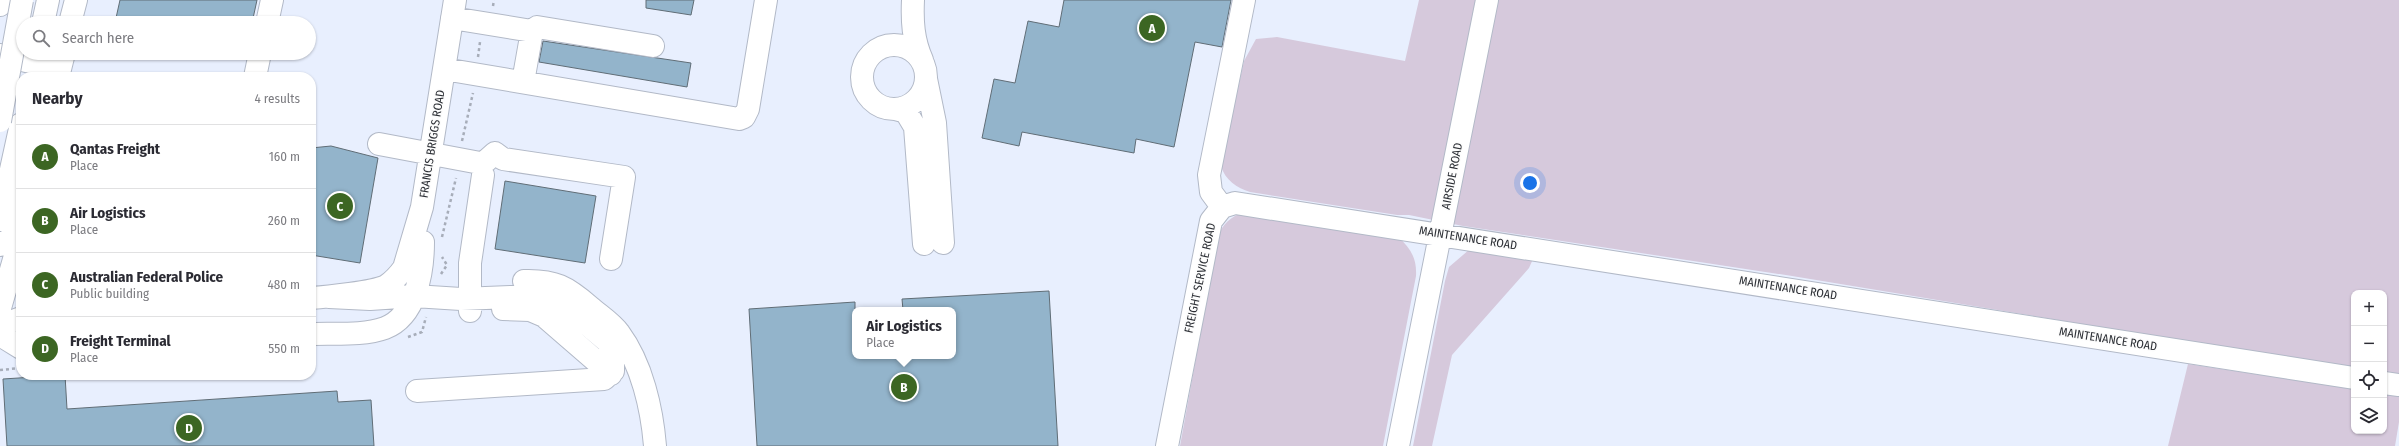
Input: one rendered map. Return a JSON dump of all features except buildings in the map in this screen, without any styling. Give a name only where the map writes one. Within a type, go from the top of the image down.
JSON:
[{"type":"street","points":[[0,5],[1,0]]},
{"type":"street","points":[[19,16],[22,0]]},
{"type":"street","points":[[45,16],[48,0]]},
{"type":"street","points":[[72,16],[76,0]]},
{"type":"street","points":[[269,16],[272,0]]},
{"type":"street","points":[[444,69],[740,119],[744,117],[748,109],[766,0]]},
{"type":"street","points":[[909,0],[899,24],[891,37],[881,48],[870,56],[864,67],[864,88],[876,103],[906,112],[915,126],[934,244],[935,123],[924,69],[916,43],[912,19],[913,0]]},
{"type":"street","points":[[1222,207],[1211,192],[1209,175],[1244,0]]},
{"type":"street","name":"AIRSIDE ROAD","points":[[1398,446],[1486,0]]},
{"type":"street","points":[[454,9],[532,31]]},
{"type":"street","name":"FRANCIS BRIGGS ROAD","points":[[320,297],[377,289],[391,282],[404,268],[422,207],[454,9]]},
{"type":"street","points":[[523,82],[532,31],[538,27],[653,46]]},
{"type":"street","points":[[0,121],[16,33]]},
{"type":"street","points":[[881,48],[894,45],[907,47],[924,69],[925,87],[917,100],[906,106],[895,109]]},
{"type":"street","points":[[0,55],[42,71]]},
{"type":"street","points":[[0,71],[42,71],[55,60]]},
{"type":"street","points":[[256,72],[259,60]]},
{"type":"street","points":[[0,220],[6,171],[16,140]]},
{"type":"street","points":[[378,144],[419,151],[429,161],[484,175],[491,173],[498,156]]},
{"type":"street","points":[[429,161],[480,163],[498,156],[624,177],[612,259]]},
{"type":"street","points":[[470,298],[470,263],[484,175]]},
{"type":"street","name":"MAINTENANCE ROAD","points":[[1222,207],[1235,203],[1440,233],[2351,378]]},
{"type":"street","points":[[316,334],[384,328],[393,324],[409,305],[423,254],[422,207]]},
{"type":"street","name":"FREIGHT SERVICE ROAD","points":[[1167,446],[1211,221],[1222,207]]},
{"type":"street","points":[[0,245],[11,238],[16,220]]},
{"type":"street","points":[[0,308],[16,252]]},
{"type":"street","points":[[320,297],[370,299],[409,305],[411,308],[470,298],[538,281],[555,283],[569,290],[618,332],[629,348],[637,366],[648,402],[654,446]]},
{"type":"street","points":[[409,305],[440,297],[470,298],[536,296],[557,301],[610,344],[614,363],[611,374],[604,379],[417,391]]},
{"type":"street","points":[[0,326],[16,320]]},
{"type":"street","points":[[0,335],[16,345]]},
{"type":"street","points":[[0,355],[16,353]]},
{"type":"street","points":[[2387,383],[2399,385]]},
{"type":"path","points":[[0,370],[16,368]]},
{"type":"shaded area","points":[[1419,0],[2399,0],[2399,377],[2387,375],[2387,290],[2351,290],[2351,369],[1792,276],[1463,226],[1409,215],[1397,215],[1250,192],[1236,186],[1225,175],[1221,166],[1244,61],[1256,39],[1277,37],[1405,61]]},
{"type":"shaded area","points":[[1243,212],[1398,237],[1410,250],[1414,259],[1416,276],[1383,446],[1180,446],[1218,237],[1222,228],[1228,222]]},
{"type":"shaded area","points":[[1470,249],[1533,259],[1529,268],[1452,355],[1432,446],[1413,446],[1449,267]]},
{"type":"shaded area","points":[[2188,364],[2351,389],[2351,434],[2387,434],[2387,393],[2399,395],[2399,422],[2395,446],[2168,446]]},
{"type":"place","name":"Qantas Freight","points":[[1152,28]]},
{"type":"place","name":"Australian Federal Police","points":[[340,206]]},
{"type":"place","name":"Air Logistics","points":[[904,387]]},
{"type":"place","name":"Freight Terminal","points":[[189,428]]}]
